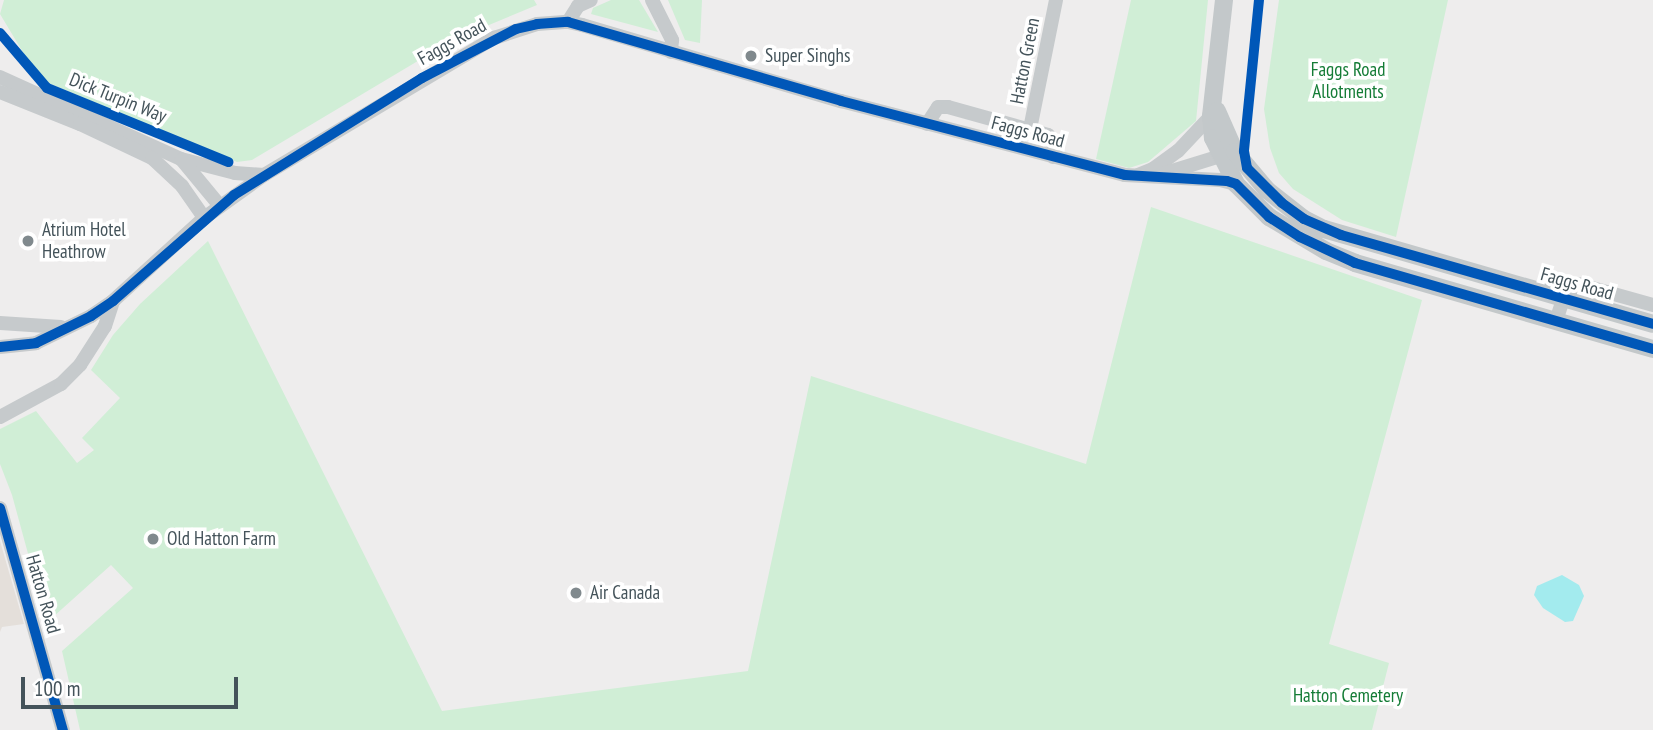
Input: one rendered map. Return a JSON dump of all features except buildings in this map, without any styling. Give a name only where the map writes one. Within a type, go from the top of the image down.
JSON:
[{"type":"main road","points":[[1224,0],[1211,116],[1213,138],[1227,154]]},
{"type":"main road","points":[[1213,97],[1236,184],[1269,217],[1326,251],[1402,278],[1653,349]]},
{"type":"main road","name":"Faggs Road","points":[[1227,154],[1282,203],[1324,229],[1653,324]]},
{"type":"street","points":[[568,22],[578,6],[591,0]]},
{"type":"street","points":[[652,0],[672,40],[671,52]]},
{"type":"street","name":"Hatton Green","points":[[1030,129],[1056,0]]},
{"type":"street","name":"Faggs Road","points":[[0,347],[36,343],[113,301],[204,218],[264,175],[494,38],[537,24],[568,22],[927,124],[1133,176],[1220,180],[1236,184]]},
{"type":"street","points":[[0,65],[3,83]]},
{"type":"street","name":"Dick Turpin Way","points":[[3,83],[181,159],[235,173],[264,175]]},
{"type":"street","name":"Dick Turpin Way","points":[[3,83],[152,158],[182,186],[204,218]]},
{"type":"street","name":"Faggs Road","points":[[927,124],[938,107],[948,107],[1030,129],[1052,139],[1055,147],[1053,157]]},
{"type":"street","points":[[1133,176],[1164,161],[1211,116]]},
{"type":"street","points":[[1151,177],[1227,154]]},
{"type":"street","points":[[181,159],[220,206]]},
{"type":"street","points":[[1556,321],[1563,299],[1578,284],[1653,304]]},
{"type":"street","points":[[0,417],[61,384],[80,365],[105,326],[113,301]]},
{"type":"street","name":"Faggs Road","points":[[0,323],[39,328],[71,325]]},
{"type":"street","name":"Hatton Road","points":[[0,508],[63,730]]},
{"type":"shaded area","points":[[0,541],[24,624],[2,627],[0,632]]},
{"type":"green space","points":[[4,0],[534,0],[537,5],[453,40],[252,160],[237,162],[46,82],[27,59],[0,14]]},
{"type":"green space","points":[[611,0],[639,0],[658,32],[591,14],[593,8]]},
{"type":"green space","points":[[668,0],[702,0],[700,43],[685,40]]},
{"type":"green space","points":[[1131,0],[1208,0],[1196,121],[1148,162],[1129,168],[1096,159]]},
{"type":"green space","name":"Faggs Road Allotments","points":[[1279,0],[1448,0],[1396,237],[1342,220],[1293,189],[1279,173],[1270,148],[1264,109]]},
{"type":"green space","name":"Hatton Cemetery","points":[[1151,207],[1422,300],[1329,644],[1389,663],[1372,730],[80,730],[62,651],[133,588],[111,565],[53,617],[50,634],[12,495],[0,464],[0,429],[36,411],[77,463],[94,450],[82,438],[120,398],[91,370],[113,335],[140,304],[208,241],[442,711],[748,671],[811,376],[1086,464]]},
{"type":"water","points":[[1562,575],[1579,585],[1584,596],[1573,621],[1565,622],[1543,608],[1534,595],[1537,586]]},
{"type":"cycle path","points":[[1259,0],[1244,151],[1247,168],[1282,203],[1304,219],[1341,235],[1653,324]]},
{"type":"cycle path","points":[[0,347],[36,343],[91,316],[113,301],[234,195],[422,78],[516,29],[537,24],[568,22],[841,101],[1125,175],[1227,181],[1236,184],[1269,217],[1300,237],[1355,263],[1653,349]]},
{"type":"cycle path","points":[[0,33],[47,88],[228,162]]},
{"type":"cycle path","points":[[0,508],[63,730]]},
{"type":"place","name":"Super Singhs","points":[[751,56]]},
{"type":"place","name":"Atrium Hotel Heathrow","points":[[28,241]]},
{"type":"place","name":"Old Hatton Farm","points":[[153,539]]},
{"type":"place","name":"Air Canada","points":[[576,593]]}]
